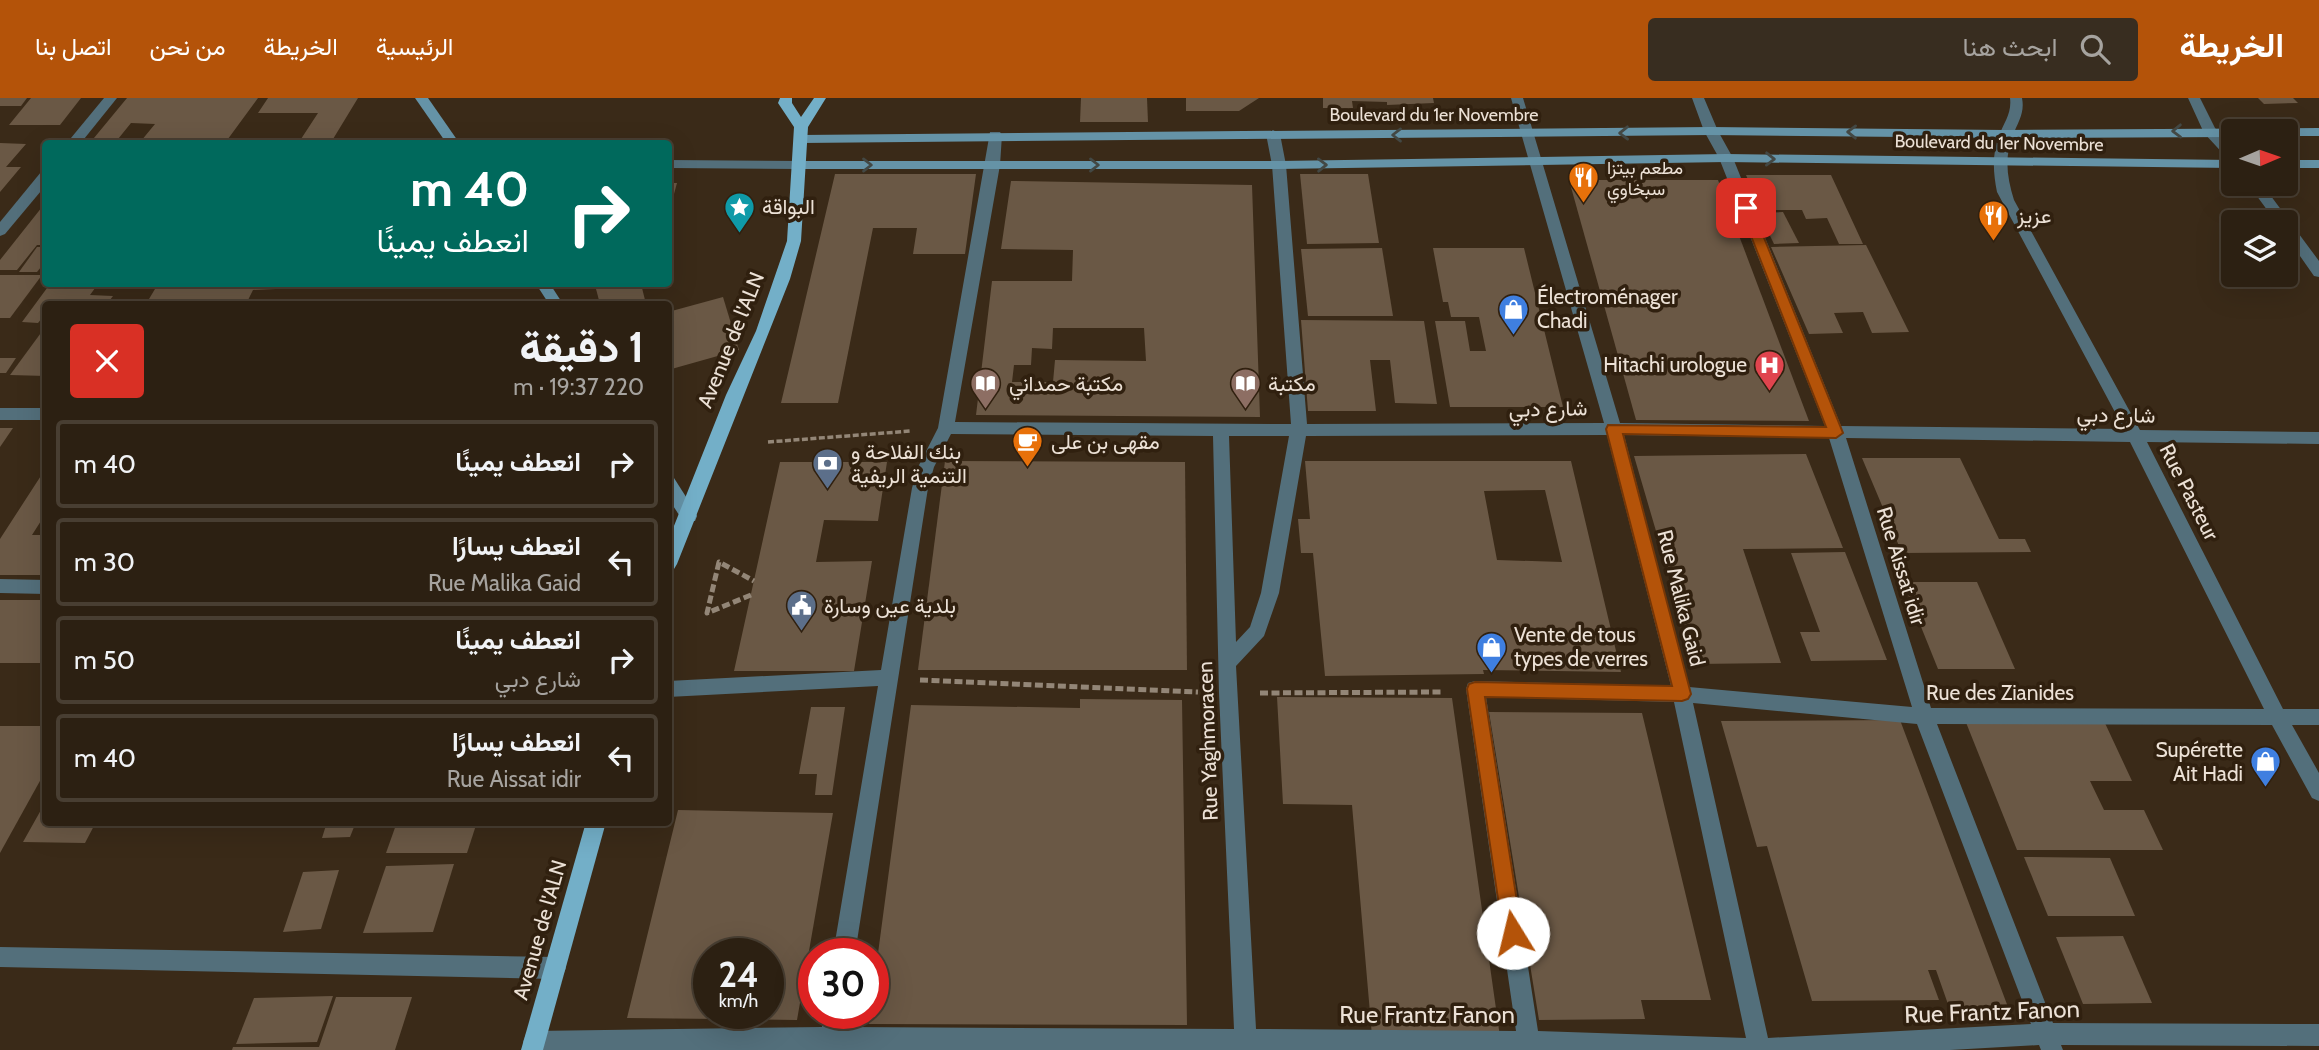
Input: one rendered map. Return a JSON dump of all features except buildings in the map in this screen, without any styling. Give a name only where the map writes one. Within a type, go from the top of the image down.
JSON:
[{"type":"main road","points":[[421,98],[451,140]]},
{"type":"main road","points":[[786,98],[785,103],[801,133]]},
{"type":"main road","points":[[801,133],[820,98]]},
{"type":"main road","name":"Boulevard du 1er Novembre","points":[[801,133],[995,135],[1710,131],[2006,134],[2209,130],[2319,132]]},
{"type":"main road","name":"Avenue de l'ALN","points":[[672,555],[734,395],[764,331],[783,279],[794,241],[801,133]]},
{"type":"main road","name":"Boulevard du 1er Novembre","points":[[799,165],[1279,165],[1726,158],[2221,164]]},
{"type":"main road","points":[[2298,164],[2319,164]]},
{"type":"main road","points":[[672,489],[689,516]]},
{"type":"main road","name":"Avenue de l'ALN","points":[[533,1046],[595,826]]},
{"type":"street","points":[[75,140],[111,98]]},
{"type":"street","name":"Rue Malika Gaid","points":[[1517,98],[1614,429],[1682,694],[1760,1050]]},
{"type":"street","name":"Rue Aissat idir","points":[[1698,98],[1710,131],[1726,158],[1836,433],[1924,716],[2049,1042]]},
{"type":"street","name":"Rue Pasteur","points":[[2016,98],[2016,118],[2006,134],[1999,163],[1999,177],[2007,200],[2136,437],[2277,716],[2319,792]]},
{"type":"street","points":[[2194,98],[2209,130],[2221,143]]},
{"type":"street","points":[[1228,663],[1258,631],[1270,593],[1299,428],[1279,165],[1273,134]]},
{"type":"street","points":[[847,938],[920,488],[926,467],[946,428],[993,165],[995,135]]},
{"type":"street","points":[[672,164],[799,165]]},
{"type":"street","points":[[0,231],[42,180]]},
{"type":"street","points":[[2298,243],[2319,272]]},
{"type":"street","points":[[0,414],[42,414]]},
{"type":"street","name":"شارع دبي","points":[[946,428],[1463,431],[1614,429],[2319,438]]},
{"type":"street","name":"Rue Yaghmoracen","points":[[1221,430],[1228,693],[1246,1046]]},
{"type":"street","points":[[0,586],[42,587]]},
{"type":"street","points":[[672,689],[888,678]]},
{"type":"street","points":[[1475,689],[1530,1046]]},
{"type":"street","name":"Rue des Zianides","points":[[1475,689],[1682,694],[1924,716],[2319,716]]},
{"type":"street","points":[[0,957],[555,968]]},
{"type":"street","name":"Rue Frantz Fanon","points":[[533,1046],[1530,1046],[1760,1050],[2319,1035]]},
{"type":"path","points":[[768,442],[946,428]]},
{"type":"path","points":[[751,595],[707,613],[719,562],[754,580]]},
{"type":"path","points":[[888,678],[1228,693],[1455,692],[1475,689]]},
{"type":"place","name":"مطعم بيتزا سبخاوي","points":[[1584,205]]},
{"type":"place","name":"البواقة","points":[[739,234]]},
{"type":"place","name":"عزيز","points":[[1994,243]]},
{"type":"place","name":"Électroménager Chadi","points":[[1514,336]]},
{"type":"place","name":"Hitachi urologue","points":[[1770,392]]},
{"type":"place","name":"مكتبة حمداني","points":[[986,411]]},
{"type":"place","name":"مكتبة","points":[[1245,411]]},
{"type":"place","name":"مقهى بن على","points":[[1028,469]]},
{"type":"place","name":"بنك الفلاحة و التنمية الريفية","points":[[828,491]]},
{"type":"place","name":"بلدية عين وسارة","points":[[801,633]]},
{"type":"place","name":"Vente de tous types de verres","points":[[1491,674]]},
{"type":"place","name":"Supérette Ait Hadi","points":[[2266,789]]},
{"type":"route","points":[[1513,933],[1475,689],[1682,694],[1614,429],[1836,433],[1746,208]]}]
